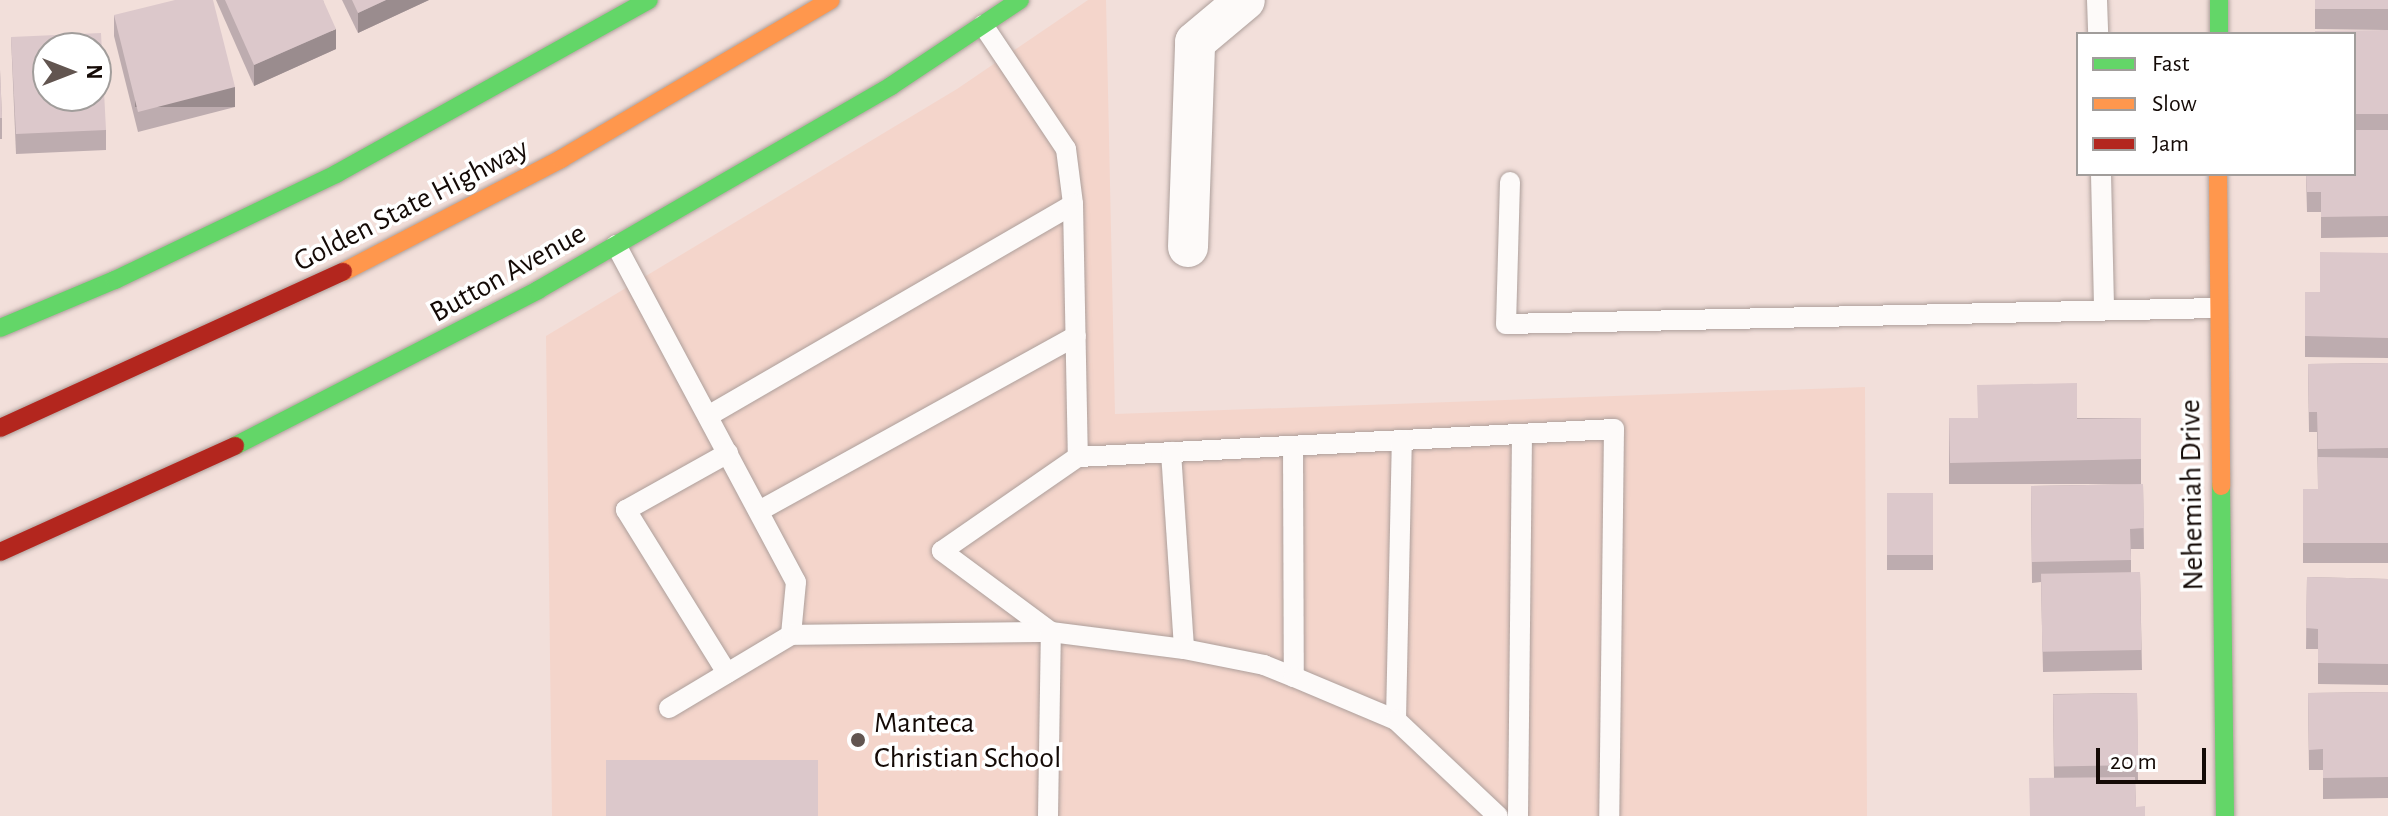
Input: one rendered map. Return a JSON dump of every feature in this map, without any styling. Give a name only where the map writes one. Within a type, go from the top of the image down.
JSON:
[{"type":"main road","name":"Golden State Highway","points":[[0,328],[115,280],[336,174],[649,0]]},
{"type":"main road","name":"Golden State Highway","points":[[0,428],[316,286],[561,159],[831,0]]},
{"type":"main road","name":"Button Avenue","points":[[0,552],[218,455],[616,245],[891,86],[1020,0]]},
{"type":"main road","points":[[2219,0],[2219,32]]},
{"type":"main road","name":"Nehemiah Drive","points":[[2218,176],[2217,308],[2225,816]]},
{"type":"street","points":[[1188,247],[1195,42],[1245,0]]},
{"type":"lane","points":[[2097,0],[2098,32]]},
{"type":"lane","points":[[983,25],[1066,149],[1073,204],[1078,457]]},
{"type":"lane","points":[[2101,176],[2104,310]]},
{"type":"lane","points":[[1510,182],[1506,324],[2217,308]]},
{"type":"lane","points":[[708,416],[1073,204]]},
{"type":"lane","points":[[616,245],[796,582],[791,635]]},
{"type":"lane","points":[[759,511],[1076,336]]},
{"type":"lane","points":[[1051,632],[942,551],[1078,457],[1614,429],[1609,816]]},
{"type":"lane","points":[[1518,816],[1522,434]]},
{"type":"lane","points":[[1396,720],[1402,440]]},
{"type":"lane","points":[[1293,446],[1294,677]]},
{"type":"lane","points":[[1171,452],[1184,649]]},
{"type":"lane","points":[[727,673],[626,510],[728,453]]},
{"type":"lane","points":[[1048,816],[1051,632]]},
{"type":"lane","points":[[669,708],[791,635],[1051,632],[1184,649],[1264,665],[1396,720],[1498,816]]},
{"type":"shaded area","points":[[1088,0],[1106,0],[1115,414],[1865,387],[1867,816],[552,816],[546,336],[957,89]]},
{"type":"building","points":[[175,0],[213,0],[235,87],[138,112],[114,15]]},
{"type":"building","points":[[225,0],[323,0],[336,29],[254,65]]},
{"type":"building","points":[[352,0],[386,0],[358,13]]},
{"type":"building","points":[[2315,0],[2388,0],[2388,9],[2315,9]]},
{"type":"building","points":[[2388,30],[2388,114],[2356,114],[2356,32],[2315,31]]},
{"type":"building","points":[[32,36],[32,112],[105,112],[106,130],[16,134],[11,37]]},
{"type":"building","points":[[0,70],[2,118],[0,118]]},
{"type":"building","points":[[2356,130],[2388,130],[2388,216],[2321,217],[2321,192],[2307,192],[2306,176],[2356,176]]},
{"type":"building","points":[[2320,252],[2388,253],[2388,338],[2305,336],[2305,292],[2320,292]]},
{"type":"building","points":[[2388,363],[2388,448],[2318,449],[2317,412],[2309,412],[2308,364]]},
{"type":"building","points":[[2077,383],[2077,419],[2141,418],[2141,459],[1950,463],[1949,418],[1978,418],[1977,385]]},
{"type":"building","points":[[2318,457],[2388,458],[2388,543],[2303,543],[2303,489],[2318,489]]},
{"type":"building","points":[[2143,484],[2144,528],[2130,529],[2131,560],[2032,562],[2031,486]]},
{"type":"building","points":[[1887,493],[1933,493],[1933,555],[1887,555]]},
{"type":"building","points":[[2140,572],[2141,650],[2042,652],[2041,574]]},
{"type":"building","points":[[2307,577],[2388,579],[2388,664],[2318,663],[2318,629],[2306,628]]},
{"type":"building","points":[[2388,692],[2388,777],[2323,778],[2323,749],[2309,750],[2308,693]]},
{"type":"building","points":[[2137,693],[2138,765],[2054,766],[2053,694]]},
{"type":"building","points":[[606,760],[818,760],[818,816],[606,816]]},
{"type":"building","points":[[2135,777],[2136,807],[2145,806],[2145,816],[2030,816],[2029,778]]},
{"type":"traffic: fast","points":[[0,328],[115,280],[336,174],[649,0]]},
{"type":"traffic: fast","points":[[235,446],[538,290],[891,86],[1020,0]]},
{"type":"traffic: fast","points":[[2219,0],[2219,32]]},
{"type":"traffic: fast","points":[[2221,486],[2225,816]]},
{"type":"traffic: slow","points":[[343,272],[561,159],[831,0]]},
{"type":"traffic: slow","points":[[2218,176],[2221,486]]},
{"type":"traffic: jam","points":[[0,428],[343,272]]},
{"type":"traffic: jam","points":[[0,552],[235,446]]},
{"type":"place","name":"Manteca Christian School","points":[[858,740]]}]
